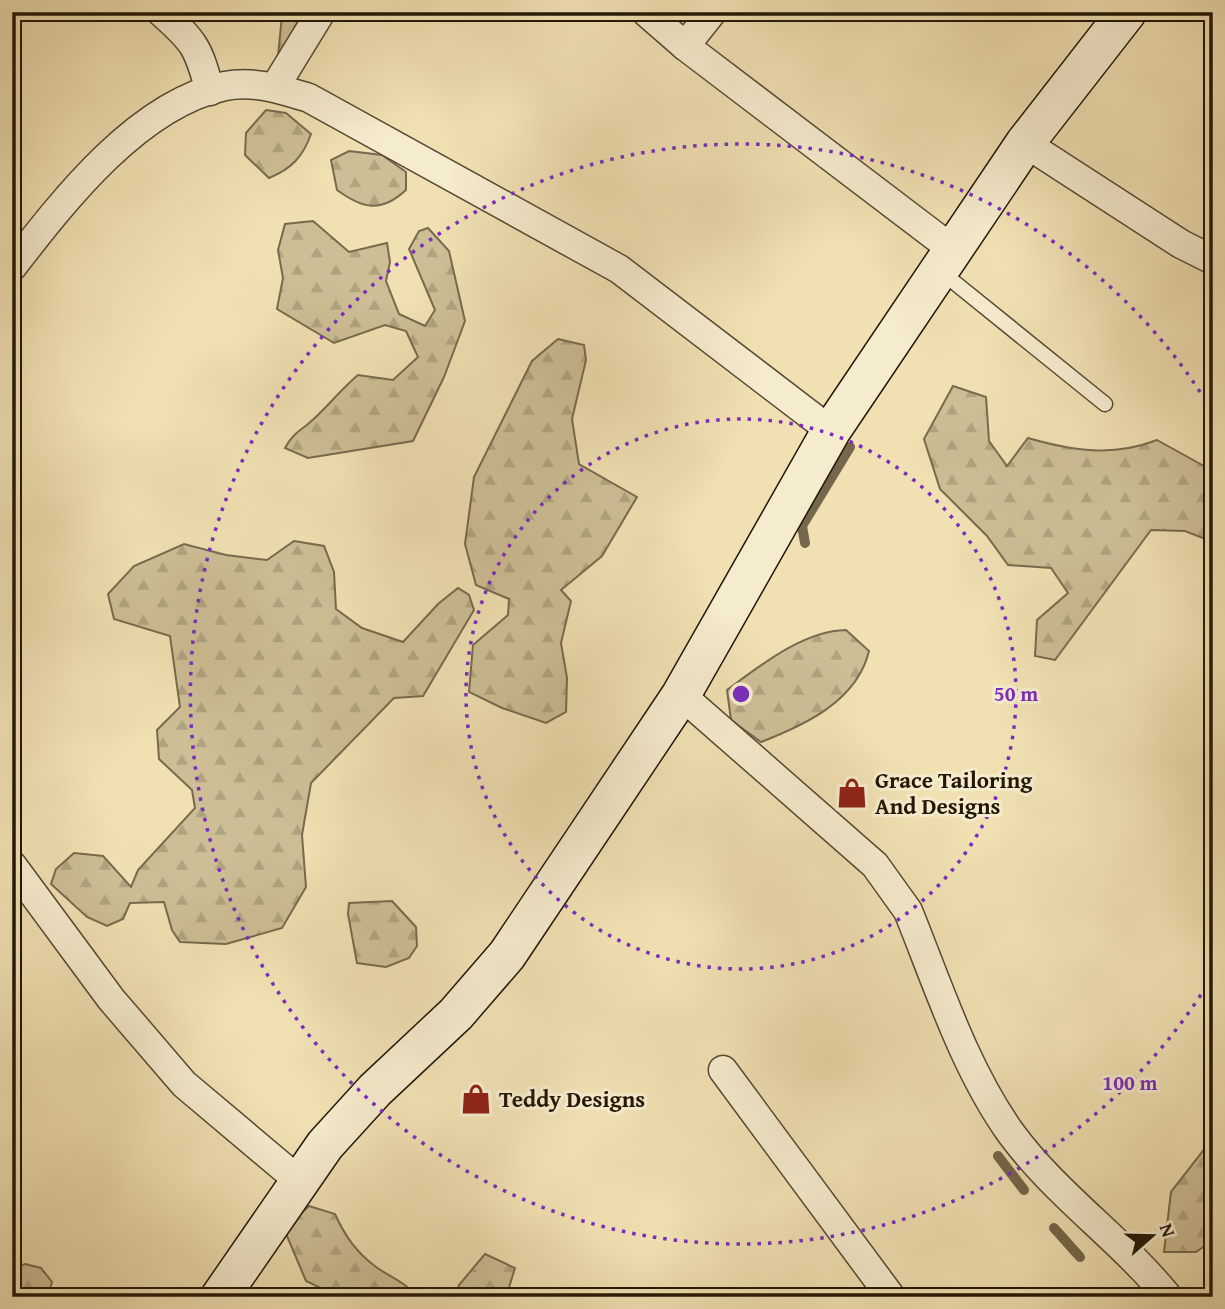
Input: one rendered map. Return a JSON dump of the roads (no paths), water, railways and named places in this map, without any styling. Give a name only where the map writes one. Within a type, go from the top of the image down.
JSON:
[{"type":"street","points":[[161,12],[190,38],[199,52],[210,91]]},
{"type":"street","points":[[275,87],[321,12]]},
{"type":"street","points":[[646,12],[945,259]]},
{"type":"street","points":[[685,46],[712,12]]},
{"type":"street","points":[[220,1297],[298,1180],[375,1090],[456,1014],[507,955],[681,695],[831,431],[1025,143],[1127,12]]},
{"type":"street","points":[[12,267],[66,197],[104,159],[154,120],[226,85],[275,87],[309,99],[619,269],[831,431]]},
{"type":"street","points":[[1025,143],[1181,244],[1213,260]]},
{"type":"street","points":[[681,695],[850,842],[890,883],[908,911],[970,1061],[1010,1132],[1056,1186],[1157,1293]]},
{"type":"street","points":[[12,865],[111,999],[184,1084],[298,1180]]},
{"type":"street","points":[[723,1070],[891,1297]]},
{"type":"lane","points":[[945,259],[1105,404]]},
{"type":"waterway","points":[[805,543],[802,526],[850,447]]},
{"type":"waterway","points":[[998,1156],[1024,1190]]},
{"type":"waterway","points":[[1054,1228],[1080,1257]]},
{"type":"waterway","points":[[1118,1292],[1123,1297]]},
{"type":"place","name":"Grace Tailoring And Designs","points":[[852,793]]},
{"type":"place","name":"Teddy Designs","points":[[476,1099]]}]
